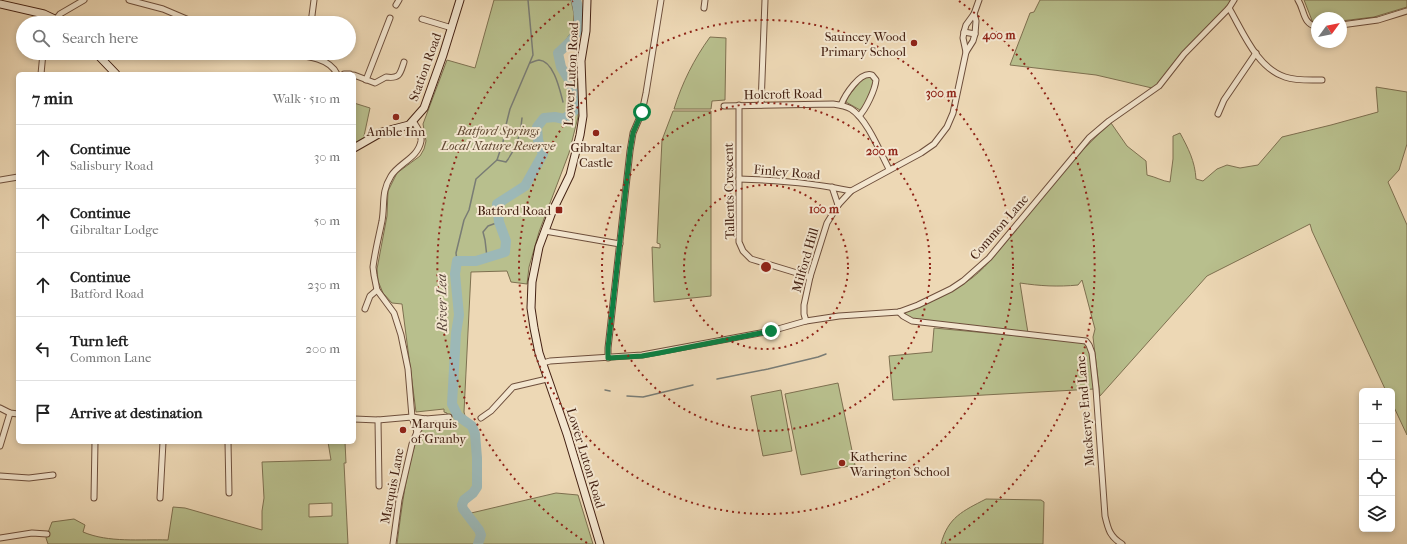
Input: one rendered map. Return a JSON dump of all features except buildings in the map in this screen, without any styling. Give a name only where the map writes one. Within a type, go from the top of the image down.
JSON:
[{"type":"main road","name":"Station Road","points":[[356,146],[382,132],[405,127],[414,122],[424,108],[452,28],[460,0]]},
{"type":"main road","name":"Lower Luton Road","points":[[587,0],[586,30],[582,61],[583,116],[580,135],[570,175],[552,212],[545,231],[534,269],[531,295],[534,328],[547,379],[566,434],[600,544]]},
{"type":"main road","points":[[0,3],[42,16]]},
{"type":"main road","points":[[103,60],[114,72]]},
{"type":"street","points":[[57,16],[84,0]]},
{"type":"street","points":[[129,0],[178,16]]},
{"type":"street","points":[[312,16],[314,0]]},
{"type":"street","points":[[396,5],[398,0]]},
{"type":"street","points":[[608,358],[633,133],[642,112],[646,93],[661,0]]},
{"type":"street","points":[[704,8],[705,0]]},
{"type":"street","points":[[761,105],[765,0]]},
{"type":"street","points":[[974,14],[976,21],[975,34],[964,32],[966,25],[974,14],[978,0]]},
{"type":"street","name":"Common Lane","points":[[543,363],[550,361],[642,356],[771,331],[806,321],[839,316],[899,312],[939,296],[963,281],[989,258],[1089,138],[1109,121],[1159,86],[1184,54],[1229,8],[1234,0]]},
{"type":"street","points":[[1298,0],[1307,21],[1311,25]]},
{"type":"street","points":[[1229,8],[1256,54],[1268,68],[1284,77],[1322,80]]},
{"type":"street","points":[[1347,24],[1378,20],[1407,11]]},
{"type":"street","points":[[366,80],[390,18]]},
{"type":"street","points":[[422,19],[452,28]]},
{"type":"street","name":"Milford Hill","points":[[964,32],[963,38],[966,52]]},
{"type":"street","name":"Milford Hill","points":[[806,321],[804,305],[810,277],[827,222],[838,205],[851,191],[889,169],[921,153],[934,144],[947,127],[953,113],[966,52],[973,41],[975,34]]},
{"type":"street","points":[[1218,114],[1224,100],[1256,54]]},
{"type":"street","points":[[41,72],[42,60]]},
{"type":"street","points":[[321,60],[326,62],[336,72]]},
{"type":"street","points":[[356,76],[375,83],[386,77],[397,77],[404,62]]},
{"type":"street","name":"Holcroft Road","points":[[841,105],[860,77],[865,74],[872,75],[876,80],[875,85],[865,110],[859,116]]},
{"type":"street","name":"Tallents Crescent","points":[[739,105],[739,242],[743,251],[751,259],[810,277]]},
{"type":"street","name":"Holcroft Road","points":[[724,106],[841,105],[851,109],[859,116],[889,169]]},
{"type":"street","points":[[414,122],[421,141],[412,156],[396,169],[386,187],[383,199],[383,213],[374,275],[377,290],[394,313],[401,335],[408,369],[412,417],[417,432]]},
{"type":"street","points":[[0,180],[16,177]]},
{"type":"street","name":"Finley Road","points":[[739,179],[755,179],[832,187],[851,191]]},
{"type":"street","name":"Finley Road","points":[[832,187],[838,205]]},
{"type":"street","points":[[545,231],[620,244]]},
{"type":"street","points":[[364,309],[370,296],[377,290]]},
{"type":"street","name":"Mackerye End Lane","points":[[899,312],[912,321],[1086,341],[1089,344],[1092,353],[1096,389],[1105,516],[1108,530],[1111,535],[1122,544]]},
{"type":"street","points":[[481,418],[492,412],[513,387],[547,379]]},
{"type":"street","points":[[0,408],[10,413],[16,414]]},
{"type":"street","points":[[0,446],[10,413]]},
{"type":"street","points":[[356,419],[378,420],[412,417],[426,419],[449,417]]},
{"type":"street","name":"Marquis Lane","points":[[393,544],[400,495],[412,444],[417,432],[426,419]]},
{"type":"street","points":[[378,420],[379,486]]},
{"type":"street","points":[[94,498],[95,444]]},
{"type":"street","points":[[160,498],[162,444]]},
{"type":"street","points":[[228,444],[229,493]]},
{"type":"street","points":[[0,476],[29,478],[54,475]]},
{"type":"street","points":[[0,538],[32,533],[47,534]]},
{"type":"green space","name":"Batford Springs Local Nature Reserve","points":[[494,0],[571,0],[574,14],[573,30],[559,49],[560,69],[578,69],[578,117],[569,153],[539,232],[529,267],[527,284],[511,282],[507,271],[471,272],[464,412],[466,419],[475,434],[478,483],[475,491],[465,499],[462,505],[467,514],[556,493],[578,495],[593,544],[397,544],[406,481],[415,446],[420,433],[426,425],[447,421],[447,413],[444,412],[444,409],[416,412],[402,304],[392,303],[383,293],[378,281],[377,269],[387,216],[388,191],[397,173],[420,156],[424,149],[426,141],[423,124],[447,60],[475,68]]},
{"type":"green space","points":[[1040,0],[1234,0],[1184,54],[1159,86],[1152,88],[1096,75],[1010,65],[1030,13],[1034,12]]},
{"type":"green space","points":[[1304,0],[1407,0],[1407,7],[1374,17],[1347,20],[1347,12],[1311,12],[1311,18]]},
{"type":"green space","points":[[710,37],[726,38],[725,100],[712,101],[711,109],[674,109],[689,72]]},
{"type":"green space","points":[[870,76],[874,80],[872,87],[863,108],[860,110],[846,102],[847,98],[863,78]]},
{"type":"green space","points":[[1376,87],[1407,92],[1407,144],[1399,170],[1388,182],[1407,225],[1407,435],[1395,409],[1395,388],[1385,388],[1310,224],[1207,276],[1100,396],[1093,337],[1095,329],[1082,280],[1078,285],[1071,286],[1049,286],[1020,283],[1028,333],[912,319],[906,316],[905,313],[907,311],[949,293],[978,273],[996,254],[1073,160],[1111,123],[1127,146],[1146,161],[1147,175],[1170,182],[1173,159],[1173,136],[1180,133],[1193,160],[1196,179],[1203,181],[1217,169],[1227,165],[1240,168],[1258,165],[1282,137],[1378,112]]},
{"type":"green space","points":[[356,104],[370,108],[365,137],[356,145]]},
{"type":"green space","points":[[673,111],[711,111],[711,296],[654,302],[652,247],[660,248],[660,244],[657,243],[662,140]]},
{"type":"green space","points":[[934,328],[1083,342],[1089,349],[1094,389],[893,400],[889,356],[932,352]]},
{"type":"green space","points":[[838,383],[855,465],[801,475],[785,394]]},
{"type":"green space","points":[[781,390],[792,451],[763,456],[751,396]]},
{"type":"green space","points":[[328,444],[345,444],[346,463],[344,463],[348,544],[48,544],[46,538],[52,522],[74,519],[85,525],[83,532],[103,538],[125,540],[168,540],[173,507],[185,508],[262,530],[264,498],[262,462],[331,460]],"holes":[[[332,503],[332,516],[309,517],[309,504]]]},
{"type":"green space","points":[[986,499],[1041,500],[1044,502],[1043,544],[941,544],[952,521],[970,507]]},
{"type":"waterway","points":[[457,261],[456,253],[464,220],[469,210],[476,179],[497,160],[503,142],[510,109],[533,55],[528,0]]},
{"type":"waterway","name":"River Lea","points":[[478,544],[481,535],[479,530],[463,509],[462,505],[464,500],[473,493],[477,487],[475,434],[472,426],[458,416],[452,404],[456,333],[459,315],[455,274],[457,261],[476,261],[505,252],[506,241],[499,222],[497,204],[525,186],[543,154],[538,140],[537,127],[544,118],[555,117],[564,119],[575,110],[575,96],[569,80],[561,67],[558,53],[571,41],[578,28],[579,16],[576,0]]},
{"type":"waterway","points":[[530,63],[539,60],[549,65],[556,77],[563,102]]},
{"type":"waterway","points":[[497,160],[506,162],[513,152],[519,136],[522,118]]},
{"type":"waterway","points":[[487,257],[483,232],[488,226],[499,222]]},
{"type":"waterway","points":[[717,379],[768,369],[826,354]]},
{"type":"waterway","points":[[627,396],[643,397],[693,385]]},
{"type":"waterway","points":[[605,390],[610,391]]},
{"type":"place","name":"Sauncey Wood Primary School","points":[[914,43]]},
{"type":"place","name":"Amble Inn","points":[[396,117]]},
{"type":"place","name":"Gibraltar Castle","points":[[596,133]]},
{"type":"place","name":"Batford Road","points":[[559,210]]},
{"type":"place","name":"Marquis of Granby","points":[[403,430]]},
{"type":"place","name":"Katherine Warington School","points":[[842,463]]},
{"type":"route","points":[[642,112],[633,133],[630,151],[608,358],[642,356],[771,331]]}]
